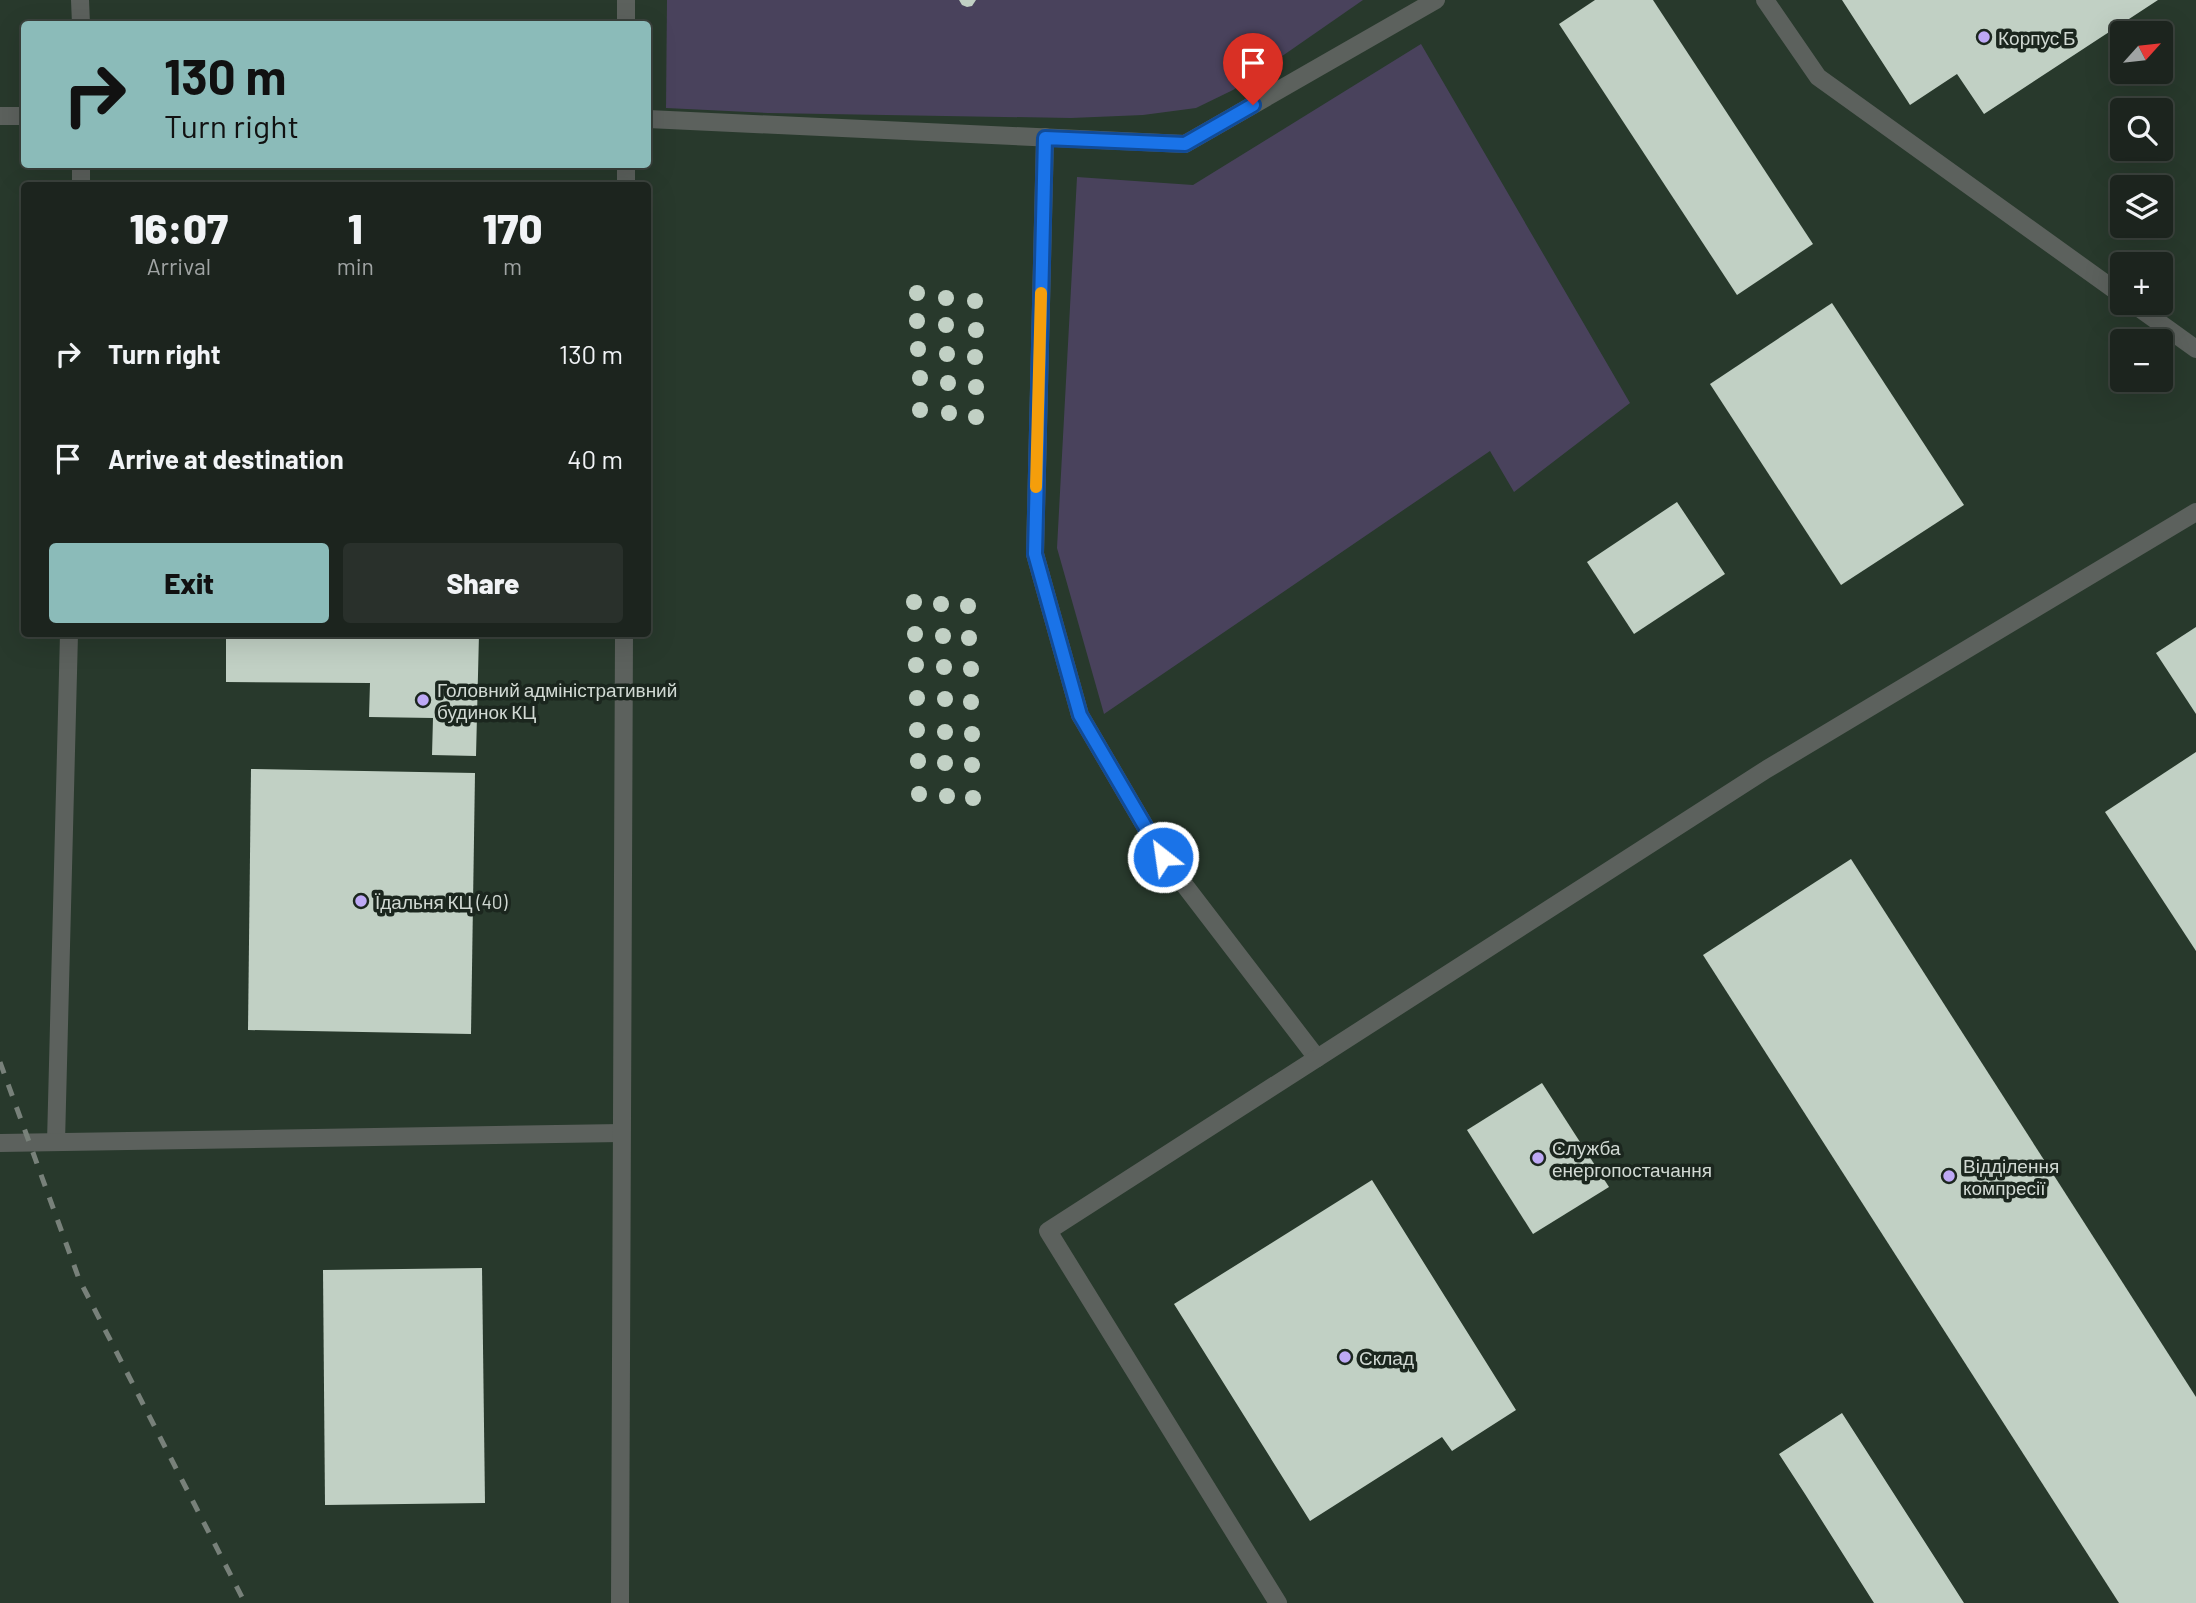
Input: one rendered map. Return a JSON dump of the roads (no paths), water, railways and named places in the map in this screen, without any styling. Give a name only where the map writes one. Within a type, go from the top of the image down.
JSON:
[{"type":"street","points":[[80,0],[81,21]]},
{"type":"street","points":[[626,0],[626,21]]},
{"type":"street","points":[[651,119],[1185,144],[1436,0]]},
{"type":"street","points":[[1765,0],[1818,77],[2110,287]]},
{"type":"street","points":[[0,116],[21,116]]},
{"type":"street","points":[[1045,138],[1035,554],[1080,715],[1163,857],[1317,1058]]},
{"type":"street","points":[[2149,315],[2196,349]]},
{"type":"street","points":[[1278,1603],[1048,1231],[1767,769],[2196,512]]},
{"type":"street","points":[[56,1142],[69,637]]},
{"type":"street","points":[[620,1603],[624,637]]},
{"type":"street","points":[[0,1143],[621,1133]]},
{"type":"railway","points":[[0,1062],[79,1279],[245,1603]]},
{"type":"place","name":"Корпус Б","points":[[1984,37]]},
{"type":"place","name":"Головний адміністративний будинок КЦ","points":[[423,700]]},
{"type":"place","name":"Їдальня КЦ (40)","points":[[361,901]]},
{"type":"place","name":"Служба енергопостачання","points":[[1538,1158]]},
{"type":"place","name":"Відділення компресії","points":[[1949,1176]]},
{"type":"place","name":"Склад","points":[[1345,1357]]}]
